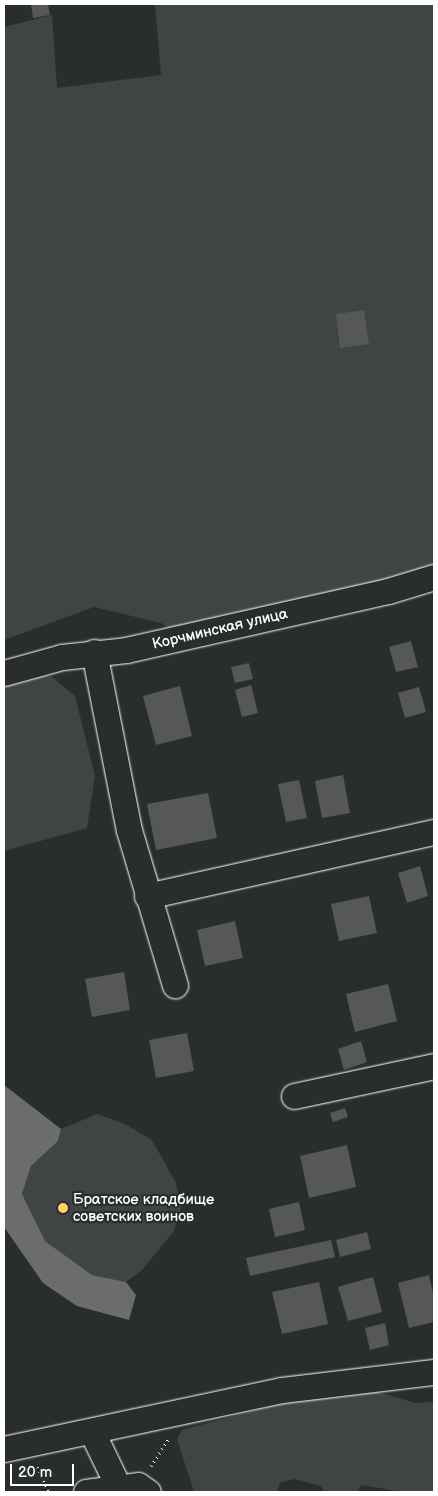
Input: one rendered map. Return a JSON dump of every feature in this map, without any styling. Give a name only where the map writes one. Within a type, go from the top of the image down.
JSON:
[{"type":"street","name":"Корчминская улица","points":[[4,673],[62,657],[126,650],[388,591],[434,577]]},
{"type":"street","points":[[94,652],[129,830],[175,985]]},
{"type":"street","points":[[148,896],[434,832]]},
{"type":"street","points":[[294,1096],[434,1066]]},
{"type":"street","points":[[4,1449],[92,1432],[282,1390],[434,1372]]},
{"type":"street","points":[[92,1432],[134,1488]]},
{"type":"street","points":[[86,1492],[134,1488]]},
{"type":"path","points":[[134,1488],[186,1411]]},
{"type":"path","points":[[30,1469],[39,1467],[49,1492]]},
{"type":"shaded area","points":[[155,4],[434,4],[434,569],[176,632],[161,623],[94,607],[4,640],[4,27],[52,15],[57,88],[161,75]]},
{"type":"shaded area","points":[[29,675],[51,676],[75,696],[95,776],[87,828],[4,851],[4,683]]},
{"type":"shaded area","points":[[4,1085],[61,1129],[58,1141],[31,1166],[22,1194],[45,1241],[92,1275],[126,1282],[136,1295],[129,1320],[77,1306],[43,1283],[4,1227]]},
{"type":"shaded area","points":[[97,1114],[125,1124],[152,1140],[176,1183],[181,1207],[174,1231],[141,1271],[126,1282],[92,1275],[45,1241],[22,1194],[31,1166],[58,1141],[61,1129]]},
{"type":"shaded area","points":[[365,1388],[415,1403],[434,1402],[434,1492],[403,1492],[361,1485],[357,1492],[324,1492],[321,1486],[294,1479],[280,1483],[277,1492],[194,1492],[177,1439],[182,1430],[267,1407],[297,1392]]},
{"type":"building","points":[[31,4],[48,4],[50,15],[33,18]]},
{"type":"building","points":[[364,310],[369,344],[340,348],[336,314]]},
{"type":"building","points":[[411,641],[418,667],[396,672],[389,647]]},
{"type":"building","points":[[249,663],[253,679],[235,683],[231,667]]},
{"type":"building","points":[[251,685],[258,713],[242,717],[235,690]]},
{"type":"building","points":[[180,686],[192,736],[156,745],[143,696]]},
{"type":"building","points":[[419,687],[426,712],[405,718],[398,693]]},
{"type":"building","points":[[343,775],[350,813],[322,818],[315,781]]},
{"type":"building","points":[[299,780],[307,818],[286,822],[278,784]]},
{"type":"building","points":[[208,793],[217,838],[156,850],[147,804]]},
{"type":"building","points":[[420,866],[428,896],[407,903],[398,873]]},
{"type":"building","points":[[369,896],[377,933],[339,941],[331,904]]},
{"type":"building","points":[[235,921],[243,958],[205,966],[197,930]]},
{"type":"building","points":[[124,972],[130,1010],[92,1017],[85,979]]},
{"type":"building","points":[[388,984],[397,1021],[355,1032],[346,994]]},
{"type":"building","points":[[187,1033],[194,1071],[156,1078],[149,1040]]},
{"type":"building","points":[[361,1041],[367,1062],[344,1070],[338,1049]]},
{"type":"building","points":[[345,1108],[348,1117],[333,1122],[330,1113]]},
{"type":"building","points":[[347,1145],[356,1187],[309,1198],[300,1156]]},
{"type":"building","points":[[299,1202],[305,1230],[275,1237],[269,1209]]},
{"type":"building","points":[[367,1232],[371,1249],[340,1257],[336,1240]]},
{"type":"building","points":[[331,1240],[335,1257],[250,1276],[246,1258]]},
{"type":"building","points":[[429,1275],[434,1297],[434,1322],[409,1328],[398,1283]]},
{"type":"building","points":[[373,1277],[382,1312],[348,1321],[338,1287]]},
{"type":"building","points":[[319,1282],[328,1324],[282,1334],[272,1292]]},
{"type":"building","points":[[385,1323],[389,1345],[370,1350],[365,1328]]},
{"type":"place","name":"Братское кладбище советских воинов","points":[[63,1208]]}]
